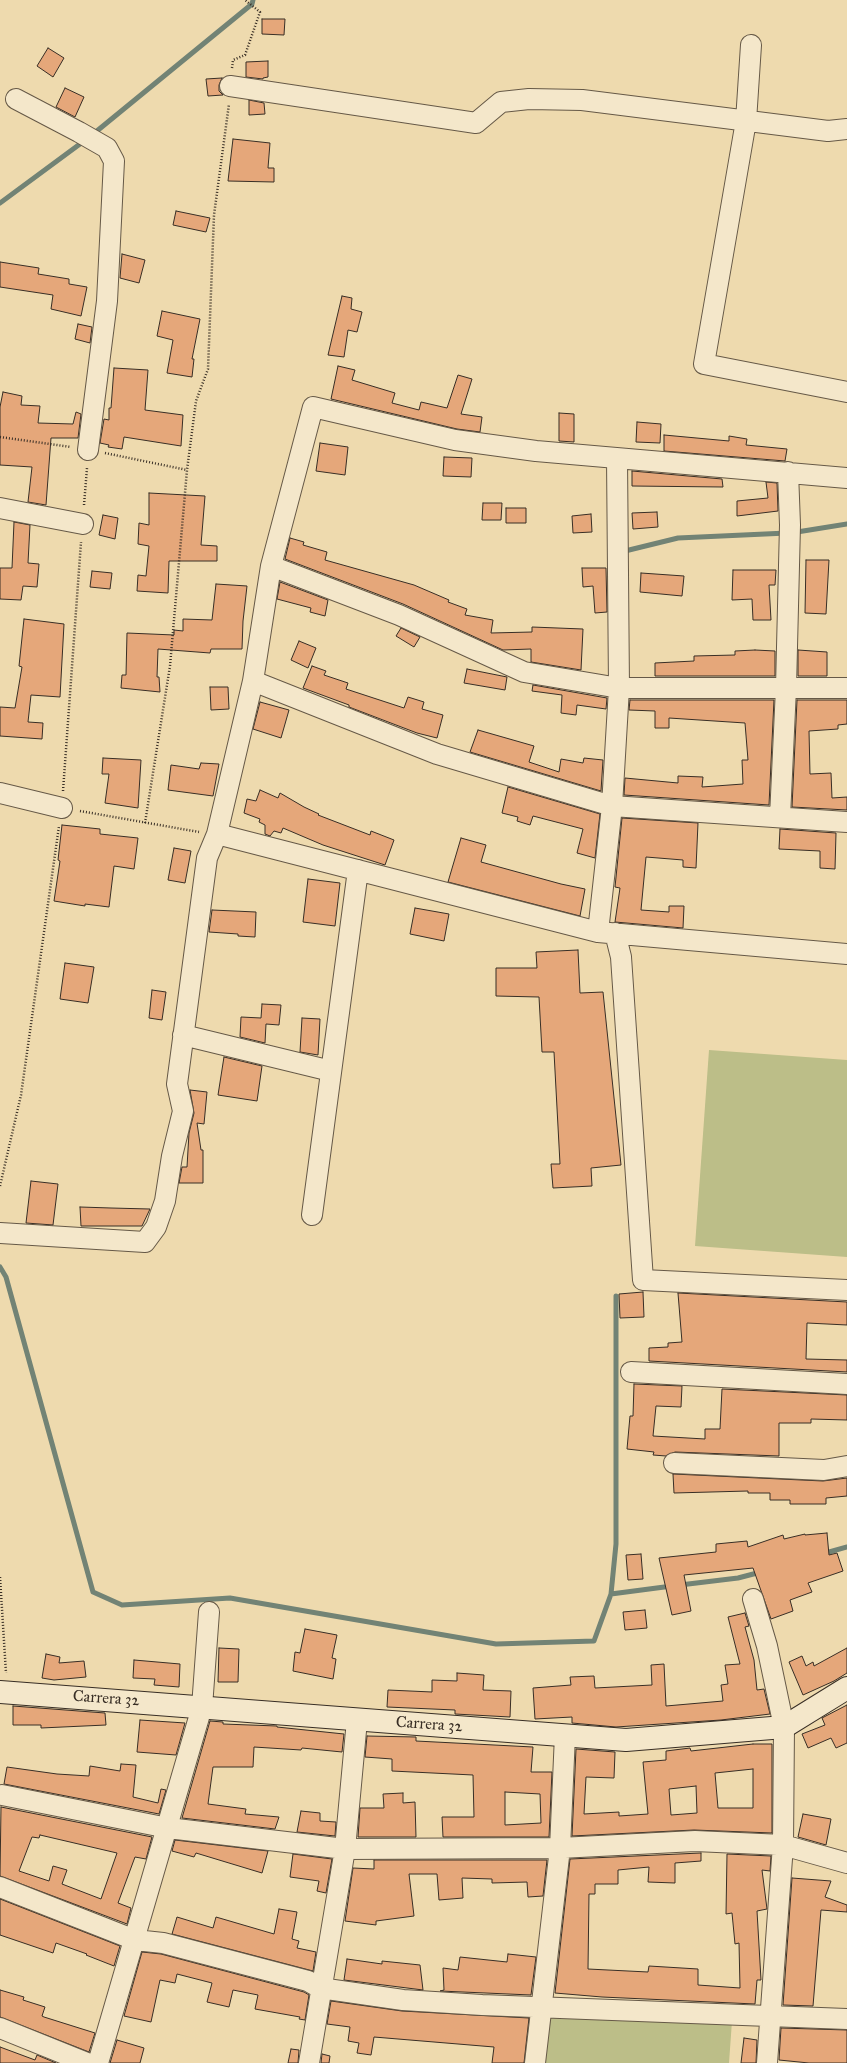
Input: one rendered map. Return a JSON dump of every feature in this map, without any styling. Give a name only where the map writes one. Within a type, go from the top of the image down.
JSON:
[{"type":"main road","name":"Carrera 32","points":[[4,1692],[626,1740],[784,1727],[847,1688]]},
{"type":"street","points":[[751,45],[746,121],[704,364],[847,392]]},
{"type":"street","points":[[230,86],[476,123],[501,102],[529,99],[582,100],[828,131],[847,129]]},
{"type":"street","points":[[16,99],[106,148],[114,161],[106,301],[88,450]]},
{"type":"street","points":[[0,1233],[145,1242],[156,1227],[165,1201],[172,1156],[183,1110],[177,1084],[207,858],[217,834],[253,682],[270,566],[313,407],[455,440],[536,451],[847,478]]},
{"type":"street","points":[[616,458],[618,688],[607,933],[621,956],[643,1280],[847,1290]]},
{"type":"street","points":[[780,817],[786,688],[790,525],[788,472]]},
{"type":"street","points":[[0,508],[83,524]]},
{"type":"street","points":[[270,566],[399,615],[524,672],[618,688],[847,688]]},
{"type":"street","points":[[253,682],[437,754],[612,806],[847,822]]},
{"type":"street","points":[[0,792],[62,808]]},
{"type":"street","points":[[217,834],[607,933],[847,954]]},
{"type":"street","points":[[312,1215],[358,870]]},
{"type":"street","points":[[183,1036],[331,1071]]},
{"type":"street","points":[[631,1372],[847,1384]]},
{"type":"street","points":[[674,1463],[824,1470],[847,1466]]},
{"type":"street","points":[[753,1599],[767,1646],[784,1727],[783,1845],[769,2015],[767,2063]]},
{"type":"street","points":[[98,2063],[168,1828],[202,1707],[209,1612]]},
{"type":"street","points":[[309,2063],[320,1988],[345,1849],[357,1720]]},
{"type":"street","points":[[536,2063],[560,1848],[565,1735]]},
{"type":"street","points":[[2,1795],[168,1828],[345,1849],[560,1848],[695,1841],[783,1845],[847,1863]]},
{"type":"street","points":[[0,1887],[135,1940],[164,1943],[308,1981],[320,1988],[403,2000],[482,2005],[542,2006],[847,2019]]},
{"type":"street","points":[[0,2028],[87,2063]]},
{"type":"path","points":[[145,823],[170,666],[187,470],[196,401],[208,369],[214,215],[226,129],[233,60],[245,55],[260,12],[245,0]]},
{"type":"path","points":[[0,1186],[21,1095],[62,808],[88,450]]},
{"type":"path","points":[[62,808],[217,834]]},
{"type":"path","points":[[0,1577],[4,1692]]},
{"type":"green space","points":[[709,1050],[847,1060],[847,1257],[695,1246]]},
{"type":"green space","points":[[548,2009],[732,2021],[729,2063],[544,2063]]},
{"type":"building","points":[[262,19],[285,19],[284,35],[262,34]]},
{"type":"building","points":[[48,48],[64,58],[53,77],[37,66]]},
{"type":"building","points":[[268,61],[268,77],[263,79],[246,77],[246,62]]},
{"type":"building","points":[[222,78],[219,85],[219,91],[223,95],[208,96],[206,79]]},
{"type":"building","points":[[65,88],[84,97],[75,117],[56,107]]},
{"type":"building","points":[[249,100],[264,103],[265,114],[249,115]]},
{"type":"building","points":[[233,139],[270,143],[268,168],[274,168],[274,182],[228,181]]},
{"type":"building","points":[[176,211],[210,218],[206,232],[173,225]]},
{"type":"building","points":[[122,254],[145,260],[139,283],[120,278]]},
{"type":"building","points":[[0,262],[39,268],[38,274],[69,279],[69,284],[87,287],[81,316],[51,309],[53,295],[0,287]]},
{"type":"building","points":[[342,296],[352,298],[351,309],[362,312],[357,332],[348,330],[344,357],[328,355]]},
{"type":"building","points":[[162,311],[200,319],[192,359],[194,359],[192,377],[167,373],[173,340],[157,336]]},
{"type":"building","points":[[78,324],[92,327],[90,343],[75,339]]},
{"type":"building","points":[[338,366],[355,370],[352,380],[395,393],[392,403],[419,410],[421,402],[447,408],[458,375],[472,379],[461,414],[482,417],[480,432],[457,429],[331,399]]},
{"type":"building","points":[[114,368],[148,370],[145,410],[183,415],[181,446],[124,437],[122,449],[108,447],[109,445],[100,443],[104,419],[109,420]]},
{"type":"building","points":[[3,392],[22,396],[21,405],[40,406],[38,423],[73,424],[76,412],[81,414],[78,438],[51,438],[46,505],[28,502],[32,467],[0,465],[0,407]]},
{"type":"building","points":[[559,413],[574,414],[574,442],[559,441]]},
{"type":"building","points":[[637,422],[661,424],[660,443],[636,442]]},
{"type":"building","points":[[664,435],[729,441],[729,436],[747,439],[746,445],[787,449],[785,461],[664,451]]},
{"type":"building","points":[[320,443],[348,447],[345,475],[316,471]]},
{"type":"building","points":[[444,457],[472,458],[471,477],[443,476]]},
{"type":"building","points":[[632,471],[722,479],[723,487],[632,486]]},
{"type":"building","points":[[766,482],[777,483],[778,511],[737,516],[737,501],[768,498]]},
{"type":"building","points":[[149,493],[205,496],[201,545],[217,546],[217,561],[169,561],[168,593],[137,591],[138,575],[146,576],[149,546],[138,544],[139,523],[149,525]]},
{"type":"building","points":[[483,503],[502,503],[501,520],[482,520]]},
{"type":"building","points":[[506,508],[526,508],[526,523],[506,523]]},
{"type":"building","points":[[657,512],[658,527],[633,529],[632,513]]},
{"type":"building","points":[[591,514],[592,532],[573,533],[572,516]]},
{"type":"building","points":[[103,515],[118,518],[115,539],[99,535]]},
{"type":"building","points":[[14,522],[30,525],[28,563],[39,564],[37,587],[23,586],[21,600],[0,599],[0,568],[12,568]]},
{"type":"building","points":[[290,538],[304,542],[303,545],[327,552],[325,560],[414,585],[449,600],[448,602],[467,609],[465,615],[493,620],[491,633],[532,632],[532,627],[583,629],[581,670],[531,662],[531,649],[503,650],[403,604],[285,559]]},
{"type":"building","points":[[806,560],[829,560],[826,614],[805,613]]},
{"type":"building","points":[[582,568],[606,568],[607,612],[595,613],[593,586],[583,587]]},
{"type":"building","points":[[733,570],[776,570],[775,585],[769,585],[771,620],[753,620],[752,599],[732,600]]},
{"type":"building","points":[[92,571],[112,573],[110,589],[90,587]]},
{"type":"building","points":[[641,573],[684,576],[682,596],[640,592]]},
{"type":"building","points":[[280,582],[328,600],[325,616],[310,612],[311,608],[277,599]]},
{"type":"building","points":[[216,584],[247,586],[243,621],[242,649],[211,649],[210,653],[158,649],[157,677],[159,677],[160,692],[121,688],[122,675],[126,675],[127,633],[174,635],[174,630],[183,631],[183,619],[212,620]]},
{"type":"building","points":[[24,619],[64,624],[60,697],[31,695],[28,722],[43,723],[42,739],[0,736],[0,707],[15,708],[22,667],[19,666]]},
{"type":"building","points":[[401,628],[420,637],[414,647],[396,636]]},
{"type":"building","points":[[299,641],[316,648],[308,668],[291,660]]},
{"type":"building","points":[[798,650],[827,652],[827,676],[798,676]]},
{"type":"building","points":[[735,651],[775,651],[775,676],[655,676],[655,663],[694,661],[694,656],[735,655]]},
{"type":"building","points":[[312,666],[326,671],[324,675],[348,683],[346,689],[404,708],[408,697],[424,702],[422,709],[443,715],[437,738],[417,733],[303,688]]},
{"type":"building","points":[[467,669],[507,677],[505,690],[464,683]]},
{"type":"building","points":[[533,685],[607,698],[606,709],[577,705],[576,715],[561,713],[562,695],[532,691]]},
{"type":"building","points":[[210,687],[228,687],[229,709],[211,710]]},
{"type":"building","points":[[630,700],[774,700],[769,805],[624,795],[625,778],[678,783],[678,776],[703,777],[702,787],[743,784],[742,760],[748,760],[745,723],[669,718],[669,728],[655,728],[655,711],[629,710]]},
{"type":"building","points":[[797,700],[847,700],[847,724],[838,725],[838,729],[809,731],[810,774],[831,773],[832,798],[847,797],[847,810],[792,807]]},
{"type":"building","points":[[260,702],[289,710],[281,738],[253,729]]},
{"type":"building","points":[[478,730],[534,746],[529,762],[559,772],[561,759],[583,763],[584,758],[603,760],[601,791],[470,752]]},
{"type":"building","points":[[103,758],[141,760],[138,808],[105,803],[109,774],[102,774]]},
{"type":"building","points":[[201,763],[219,764],[213,796],[168,790],[171,765],[199,769]]},
{"type":"building","points":[[508,787],[600,814],[595,858],[577,853],[583,829],[533,816],[530,825],[517,821],[518,817],[502,813]]},
{"type":"building","points":[[260,790],[278,798],[280,793],[319,814],[318,815],[370,835],[371,831],[394,840],[385,865],[323,845],[283,828],[281,833],[274,831],[270,836],[265,834],[265,825],[259,822],[260,819],[244,813],[247,799],[256,801]]},
{"type":"building","points":[[622,818],[698,823],[696,868],[683,867],[683,860],[646,857],[641,910],[669,912],[669,906],[684,906],[683,928],[615,922],[620,888],[615,887]]},
{"type":"building","points":[[62,825],[100,829],[100,834],[138,838],[134,869],[114,866],[109,907],[85,904],[85,906],[54,901],[60,861],[58,860]]},
{"type":"building","points":[[780,829],[836,833],[835,869],[820,868],[820,851],[779,849]]},
{"type":"building","points":[[461,838],[486,845],[481,862],[585,889],[580,916],[448,882]]},
{"type":"building","points":[[174,848],[191,851],[185,883],[168,880]]},
{"type":"building","points":[[308,879],[340,883],[335,926],[303,922]]},
{"type":"building","points":[[415,908],[449,914],[444,941],[410,934]]},
{"type":"building","points":[[212,910],[256,912],[255,937],[209,932]]},
{"type":"building","points":[[578,950],[580,993],[603,992],[621,1165],[591,1168],[592,1186],[553,1188],[551,1164],[560,1164],[554,1052],[542,1052],[539,997],[496,996],[496,968],[537,968],[536,952]]},
{"type":"building","points":[[65,963],[94,967],[88,1003],[60,999]]},
{"type":"building","points":[[152,990],[166,992],[162,1020],[149,1018]]},
{"type":"building","points":[[262,1004],[281,1005],[279,1025],[266,1024],[265,1043],[240,1037],[241,1017],[261,1018]]},
{"type":"building","points":[[302,1018],[320,1019],[318,1055],[300,1052]]},
{"type":"building","points":[[224,1057],[262,1066],[257,1101],[218,1095]]},
{"type":"building","points":[[190,1090],[207,1092],[204,1124],[197,1123],[201,1150],[203,1150],[203,1183],[179,1183],[182,1167],[187,1167],[189,1133],[194,1113]]},
{"type":"building","points":[[31,1181],[58,1184],[53,1225],[26,1223]]},
{"type":"building","points":[[80,1207],[150,1209],[142,1226],[81,1226]]},
{"type":"building","points":[[643,1292],[644,1317],[620,1318],[619,1294]]},
{"type":"building","points":[[678,1293],[847,1302],[847,1325],[807,1323],[806,1359],[847,1360],[847,1372],[649,1361],[649,1348],[668,1347],[668,1343],[682,1342]]},
{"type":"building","points":[[634,1384],[682,1386],[681,1407],[656,1406],[653,1436],[705,1439],[705,1429],[720,1429],[722,1389],[847,1395],[847,1420],[811,1419],[811,1423],[779,1423],[779,1456],[675,1452],[666,1456],[653,1455],[654,1452],[627,1449],[630,1416],[633,1416]]},
{"type":"building","points":[[673,1474],[823,1481],[847,1478],[847,1496],[826,1498],[826,1504],[790,1504],[790,1500],[770,1500],[770,1493],[748,1493],[748,1491],[674,1493]]},
{"type":"building","points":[[827,1533],[829,1555],[837,1553],[843,1571],[808,1583],[812,1592],[790,1600],[793,1611],[771,1619],[753,1568],[684,1575],[691,1611],[672,1615],[659,1558],[716,1552],[716,1544],[747,1541],[748,1547],[783,1535],[784,1539],[805,1534]]},
{"type":"building","points":[[641,1554],[643,1579],[628,1580],[626,1555]]},
{"type":"building","points":[[645,1610],[647,1628],[625,1630],[623,1612]]},
{"type":"building","points":[[745,1613],[749,1626],[745,1627],[754,1660],[757,1690],[764,1689],[770,1714],[721,1720],[616,1727],[572,1723],[572,1717],[535,1719],[533,1688],[571,1685],[570,1677],[594,1676],[595,1688],[652,1685],[651,1665],[664,1664],[666,1706],[723,1701],[721,1685],[728,1684],[725,1665],[740,1664],[728,1617]]},
{"type":"building","points":[[305,1629],[337,1635],[332,1658],[336,1659],[333,1679],[293,1671],[295,1652],[300,1653]]},
{"type":"building","points":[[219,1648],[239,1649],[238,1682],[218,1682]]},
{"type":"building","points":[[847,1648],[847,1673],[834,1681],[803,1695],[789,1662],[802,1656],[806,1666],[813,1662],[814,1666]]},
{"type":"building","points":[[46,1654],[60,1657],[59,1663],[84,1661],[86,1677],[54,1680],[42,1678]]},
{"type":"building","points":[[134,1660],[180,1664],[179,1687],[154,1685],[155,1679],[133,1678]]},
{"type":"building","points":[[457,1673],[484,1675],[483,1690],[511,1691],[510,1717],[455,1714],[455,1710],[387,1707],[388,1690],[432,1692],[432,1680],[457,1681]]},
{"type":"building","points":[[847,1705],[847,1743],[836,1748],[831,1738],[808,1748],[802,1734],[825,1725],[822,1718]]},
{"type":"building","points":[[13,1706],[105,1713],[106,1725],[41,1728],[41,1725],[13,1725]]},
{"type":"building","points":[[140,1720],[185,1723],[176,1755],[137,1752]]},
{"type":"building","points":[[210,1721],[223,1722],[223,1724],[277,1726],[344,1734],[342,1752],[302,1748],[301,1750],[254,1747],[253,1767],[213,1767],[208,1804],[246,1809],[245,1814],[279,1817],[275,1829],[182,1818]]},
{"type":"building","points":[[367,1736],[416,1737],[416,1741],[533,1747],[531,1772],[552,1772],[549,1837],[443,1837],[442,1817],[474,1817],[473,1775],[392,1771],[392,1759],[365,1757]],"holes":[[[505,1792],[540,1794],[541,1823],[505,1825]]]},
{"type":"building","points":[[753,1744],[772,1744],[772,1833],[694,1830],[572,1836],[576,1749],[615,1752],[614,1778],[586,1777],[584,1814],[619,1812],[619,1816],[648,1814],[643,1762],[666,1760],[666,1751],[690,1748],[691,1751]],"holes":[[[753,1769],[753,1808],[718,1808],[715,1773]],[[696,1786],[697,1813],[671,1815],[669,1789]]]},
{"type":"building","points":[[121,1764],[136,1765],[133,1797],[158,1803],[161,1789],[166,1790],[159,1814],[4,1784],[7,1767],[57,1774],[89,1776],[90,1766],[120,1771]]},
{"type":"building","points":[[403,1793],[403,1803],[415,1802],[416,1837],[358,1837],[360,1808],[384,1808],[383,1794]]},
{"type":"building","points":[[1,1807],[152,1837],[146,1859],[135,1857],[118,1903],[131,1908],[127,1924],[0,1876]],"holes":[[[40,1835],[117,1853],[101,1899],[62,1884],[67,1870],[53,1866],[49,1881],[19,1871],[32,1837],[39,1838]]]},
{"type":"building","points":[[301,1811],[320,1813],[320,1821],[336,1822],[335,1836],[297,1832]]},
{"type":"building","points":[[803,1814],[831,1819],[826,1845],[798,1837]]},
{"type":"building","points":[[175,1840],[268,1851],[262,1873],[196,1853],[194,1857],[172,1851]]},
{"type":"building","points":[[701,1853],[701,1861],[675,1863],[675,1883],[648,1882],[649,1867],[618,1870],[618,1884],[595,1884],[595,1894],[589,1894],[588,1969],[648,1972],[649,1966],[698,1969],[698,1985],[740,1988],[739,1943],[735,1944],[732,1913],[726,1914],[727,1854],[771,1856],[770,1871],[762,1870],[767,1909],[757,1911],[761,1980],[757,1980],[755,2004],[602,1997],[555,1993],[570,1859]]},
{"type":"building","points":[[293,1854],[332,1859],[326,1893],[317,1891],[319,1881],[290,1877]]},
{"type":"building","points":[[374,1860],[547,1860],[543,1896],[528,1897],[527,1882],[492,1883],[492,1879],[462,1878],[463,1898],[439,1900],[437,1874],[409,1874],[414,1916],[376,1921],[376,1925],[345,1921],[353,1868],[374,1869]]},
{"type":"building","points":[[792,1878],[831,1881],[825,1897],[847,1905],[847,1912],[821,1910],[813,2006],[783,2005]]},
{"type":"building","points":[[0,1899],[120,1946],[114,1966],[86,1955],[87,1954],[56,1943],[53,1953],[0,1935]]},
{"type":"building","points":[[279,1909],[297,1912],[292,1939],[299,1941],[297,1948],[316,1952],[313,1971],[172,1934],[177,1917],[213,1928],[216,1917],[274,1934]]},
{"type":"building","points":[[142,1952],[161,1954],[304,1992],[309,1995],[305,2020],[299,2019],[300,2017],[255,2009],[258,1995],[233,1990],[229,2007],[207,2002],[212,1983],[177,1974],[175,1983],[160,1980],[151,2022],[124,2016]]},
{"type":"building","points":[[508,1954],[536,1957],[531,1995],[440,1991],[444,1990],[443,1968],[458,1970],[460,1957],[507,1962]]},
{"type":"building","points":[[347,1959],[382,1964],[382,1961],[420,1965],[423,1990],[344,1980]]},
{"type":"building","points":[[0,1990],[24,1997],[23,2000],[45,2007],[42,2016],[44,2017],[95,2033],[89,2052],[0,2017]]},
{"type":"building","points":[[331,2001],[402,2011],[529,2018],[524,2063],[492,2063],[494,2047],[374,2037],[371,2055],[357,2053],[359,2043],[348,2041],[350,2027],[327,2024]]},
{"type":"building","points":[[781,2028],[847,2030],[847,2063],[809,2063],[779,2060]]},
{"type":"building","points":[[744,2038],[757,2040],[756,2063],[741,2063]]},
{"type":"building","points":[[117,2040],[144,2048],[140,2063],[110,2063]]},
{"type":"building","points":[[0,2047],[35,2060],[37,2055],[56,2063],[0,2063]]},
{"type":"building","points":[[291,2049],[299,2050],[298,2063],[288,2063]]},
{"type":"building","points":[[322,2054],[330,2056],[329,2063],[321,2063]]},
{"type":"waterway","points":[[92,135],[252,4],[253,0]]},
{"type":"waterway","points":[[0,203],[84,141]]},
{"type":"waterway","points":[[797,532],[847,524]]},
{"type":"waterway","points":[[625,551],[678,538],[787,533]]},
{"type":"waterway","points":[[0,1267],[6,1277],[93,1592],[122,1605],[230,1598],[496,1644],[594,1641],[611,1594],[616,1544],[616,1296]]},
{"type":"waterway","points":[[822,1554],[847,1547]]},
{"type":"waterway","points":[[680,1585],[738,1578],[761,1572]]},
{"type":"waterway","points":[[611,1594],[672,1586]]}]
